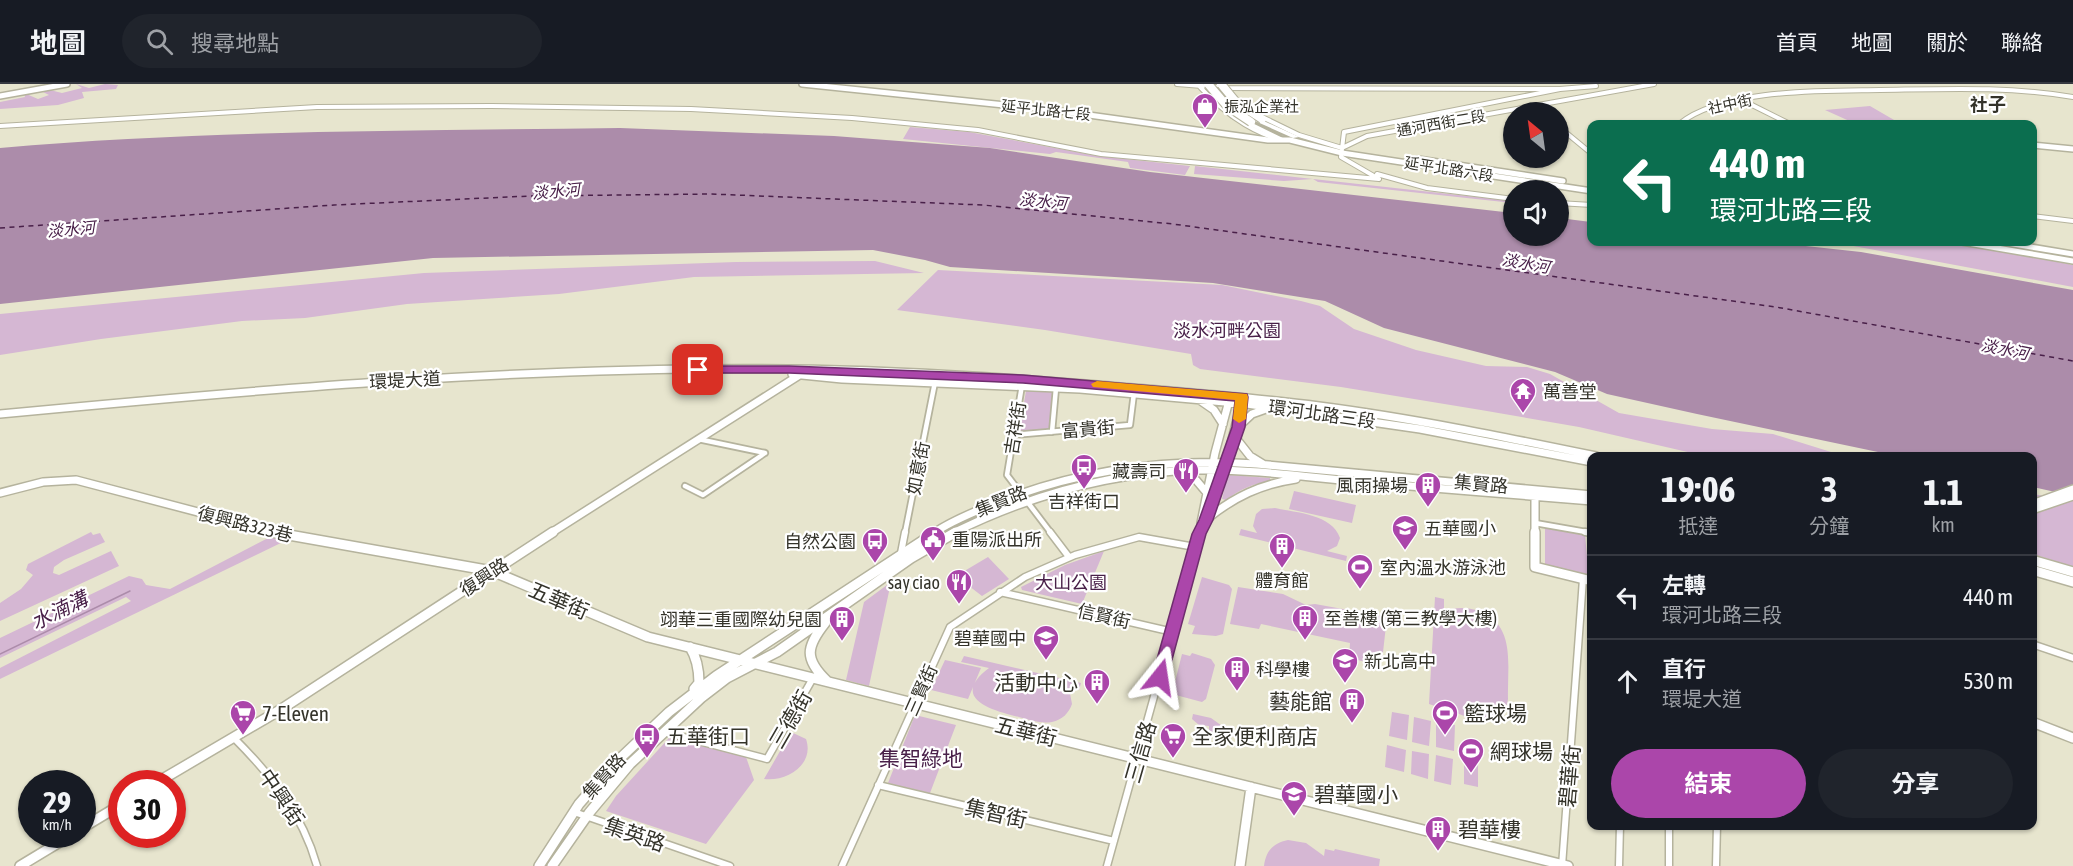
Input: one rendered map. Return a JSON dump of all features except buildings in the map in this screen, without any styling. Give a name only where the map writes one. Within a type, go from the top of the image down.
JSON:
[{"type":"highway","points":[[1216,84],[1234,106],[1254,121],[1292,138]]},
{"type":"highway","points":[[1204,85],[1227,106],[1292,138]]},
{"type":"highway","points":[[1224,86],[1254,121]]},
{"type":"street","points":[[0,96],[67,84]]},
{"type":"street","name":"延平北路七段","points":[[802,84],[1292,138],[1342,150]]},
{"type":"street","points":[[1177,84],[1560,89],[1596,86]]},
{"type":"street","name":"通河西街二段","points":[[1553,102],[1654,84]]},
{"type":"street","points":[[1204,85],[1220,108],[1255,130],[1342,150],[1367,170],[1410,184],[1503,197]]},
{"type":"street","points":[[1224,86],[1253,112],[1292,138]]},
{"type":"street","name":"社中街","points":[[1684,120],[1703,110],[1744,101],[1832,91],[1933,88],[2003,89],[2073,97]]},
{"type":"street","points":[[0,126],[317,107],[491,106],[691,109],[852,118],[978,130],[1101,154],[1379,179],[1341,157],[1342,134],[1353,128],[1560,89]]},
{"type":"street","points":[[1744,101],[1782,120]]},
{"type":"street","name":"通河西街二段","points":[[1342,150],[1367,136],[1503,111]]},
{"type":"street","points":[[1569,135],[1587,150]]},
{"type":"street","points":[[2037,145],[2073,149]]},
{"type":"street","name":"延平北路六段","points":[[1342,150],[1587,185]]},
{"type":"street","name":"延平北路六段","points":[[1342,150],[1587,190]]},
{"type":"street","points":[[1569,204],[1587,205]]},
{"type":"street","points":[[2037,216],[2073,220]]},
{"type":"street","points":[[2004,246],[2073,258]]},
{"type":"street","points":[[2009,246],[2073,258]]},
{"type":"street","points":[[2010,246],[2073,258]]},
{"type":"street","name":"環堤大道","points":[[0,416],[446,380],[675,370],[811,370]]},
{"type":"street","name":"復興路","points":[[177,770],[280,710],[698,439],[799,375],[811,370]]},
{"type":"street","name":"環河北路三段","points":[[811,370],[935,382],[1022,385],[1197,399],[1230,399]]},
{"type":"street","name":"環堤大道","points":[[514,377],[799,375]]},
{"type":"street","name":"環河北路三段","points":[[799,375],[1023,379],[1242,400],[1442,425],[1587,454]]},
{"type":"street","name":"如意街","points":[[901,553],[935,382]]},
{"type":"street","name":"吉祥街","points":[[1022,385],[1007,475],[1069,557]]},
{"type":"street","points":[[1052,432],[1056,388]]},
{"type":"street","name":"富貴街","points":[[1014,435],[1130,425],[1134,393]]},
{"type":"street","points":[[1197,399],[1214,410],[1223,425]]},
{"type":"street","name":"三信路","points":[[1107,866],[1199,534],[1212,466],[1230,399]]},
{"type":"street","name":"環河北路三段","points":[[1242,400],[1277,408],[1486,440],[1587,461]]},
{"type":"street","name":"三信路","points":[[1199,534],[1226,467],[1238,427],[1242,400]]},
{"type":"street","points":[[1238,427],[1252,414],[1277,408]]},
{"type":"street","points":[[1235,437],[1250,456],[1267,466]]},
{"type":"street","points":[[685,486],[703,495],[765,453],[698,439]]},
{"type":"street","name":"集賢路","points":[[539,866],[574,812],[613,765],[690,694],[943,527],[1020,492],[1062,479],[1103,471],[1141,466],[1212,466],[1587,501]]},
{"type":"street","name":"集賢路","points":[[552,866],[585,816],[621,772],[684,712],[729,677],[757,664],[946,537],[987,516],[1026,500],[1084,483],[1158,471],[1212,466]]},
{"type":"street","name":"集賢路","points":[[1226,467],[1267,466],[1587,492]]},
{"type":"street","points":[[1158,471],[1192,478],[1207,493]]},
{"type":"street","points":[[1206,520],[1231,499],[1247,491],[1283,481],[1316,477]]},
{"type":"street","name":"復興路323巷","points":[[0,492],[43,482],[76,480],[284,535],[492,571]]},
{"type":"street","points":[[2037,502],[2073,489]]},
{"type":"street","points":[[1535,496],[1535,567],[1587,580]]},
{"type":"street","points":[[2037,508],[2073,496]]},
{"type":"street","points":[[1535,523],[1587,532]]},
{"type":"street","name":"三賢街","points":[[842,866],[950,627],[1000,592],[1038,570],[1069,557],[1139,537],[1151,537],[1195,547]]},
{"type":"street","points":[[2037,561],[2073,572]]},
{"type":"street","name":"五華街","points":[[492,571],[648,637],[1564,865]]},
{"type":"street","points":[[2037,571],[2073,582]]},
{"type":"street","name":"碧華街","points":[[1564,865],[1587,580]]},
{"type":"street","name":"信賢街","points":[[1000,592],[1173,632]]},
{"type":"street","points":[[828,681],[816,671],[810,661],[808,650],[812,640],[831,615]]},
{"type":"street","points":[[2037,646],[2073,658]]},
{"type":"street","points":[[690,647],[695,654],[699,676],[699,683],[690,694]]},
{"type":"street","name":"三德街","points":[[662,731],[767,759],[813,678]]},
{"type":"street","points":[[2037,724],[2073,738]]},
{"type":"street","name":"中興街","points":[[233,736],[272,776],[297,813],[314,852],[317,866]]},
{"type":"street","name":"集智街","points":[[878,784],[1114,841]]},
{"type":"street","points":[[1240,866],[1251,788]]},
{"type":"street","name":"集英路","points":[[574,812],[709,863],[730,866]]},
{"type":"street","points":[[1619,866],[1620,830]]},
{"type":"street","points":[[1669,830],[1669,866]]},
{"type":"street","points":[[1716,866],[1717,830]]},
{"type":"street","points":[[20,866],[50,848]]},
{"type":"green space","points":[[76,84],[89,88],[105,84],[118,85],[116,89],[82,92],[84,98],[58,105],[0,109],[0,102],[25,97],[24,93],[38,99],[49,95],[41,91],[50,90],[62,93],[82,88]]},
{"type":"green space","points":[[1870,106],[1894,120],[1847,120],[1825,110]]},
{"type":"green space","points":[[910,127],[969,132],[1098,156],[1190,166],[1185,175],[1130,168],[1128,162],[1056,152],[1050,154],[903,139]]},
{"type":"green space","points":[[1195,166],[1503,200],[1503,202],[1318,182],[1313,179],[1284,181],[1194,174]]},
{"type":"green space","points":[[1853,246],[1981,247],[2073,265],[2073,287]]},
{"type":"green space","points":[[875,261],[924,273],[694,277],[559,294],[407,304],[305,318],[242,321],[0,355],[0,314],[424,273],[736,262]]},
{"type":"green space","name":"淡水河畔公園","points":[[938,270],[1222,285],[1320,306],[1354,329],[1416,350],[1486,366],[1527,367],[1550,374],[1619,413],[1712,429],[1773,434],[1831,452],[1688,452],[1579,427],[1481,410],[1341,387],[1200,369],[1193,365],[1191,354],[1045,330],[897,310]]},
{"type":"green space","points":[[1026,391],[1053,391],[1050,429],[1019,432]]},
{"type":"green space","points":[[1230,475],[1270,478],[1270,481],[1258,483],[1226,500],[1222,499],[1227,478]]},
{"type":"green space","points":[[1294,491],[1356,505],[1352,523],[1289,509]]},
{"type":"green space","points":[[2037,495],[2073,500],[2073,567],[2037,555]]},
{"type":"green space","points":[[1275,508],[1303,513],[1330,524],[1340,538],[1337,546],[1327,551],[1347,556],[1346,561],[1239,535],[1241,529],[1257,533],[1253,526],[1256,514],[1262,509]]},
{"type":"green space","points":[[1545,528],[1585,535],[1587,576],[1545,566]]},
{"type":"green space","points":[[91,532],[93,535],[100,533],[105,542],[64,560],[54,567],[53,573],[59,575],[111,551],[119,566],[0,621],[0,603],[21,589],[33,575],[26,570],[28,564]]},
{"type":"green space","points":[[272,536],[289,539],[0,679],[0,668],[131,601],[126,597],[0,658],[0,638],[129,576],[142,579],[146,585],[170,589]]},
{"type":"green space","name":"大山公園","points":[[1104,551],[1082,604],[1022,590],[1021,587],[1065,565]]},
{"type":"green space","points":[[988,557],[1009,579],[982,596],[956,576]]},
{"type":"green space","points":[[1202,577],[1229,585],[1232,589],[1223,634],[1216,636],[1192,634],[1195,626],[1188,624]]},
{"type":"green space","points":[[891,582],[869,686],[846,680],[864,602]]},
{"type":"green space","points":[[1238,587],[1283,594],[1306,605],[1315,604],[1387,617],[1382,661],[1371,658],[1370,663],[1349,658],[1350,643],[1261,624],[1259,629],[1230,624]]},
{"type":"green space","points":[[1435,597],[1444,599],[1444,612],[1456,608],[1468,608],[1489,616],[1504,635],[1508,659],[1508,699],[1504,710],[1497,717],[1478,720],[1456,712],[1440,701],[1438,707],[1429,704]]},
{"type":"green space","points":[[1192,653],[1211,659],[1215,665],[1206,699],[1202,702],[1172,694],[1182,654],[1190,656]]},
{"type":"green space","points":[[964,656],[1081,683],[1079,690],[1069,688],[1072,704],[1062,718],[1048,722],[1031,720],[998,711],[979,702],[974,696],[973,688],[977,679],[989,668],[961,662]]},
{"type":"green space","points":[[945,660],[981,668],[968,699],[931,690]]},
{"type":"green space","points":[[1392,712],[1409,715],[1407,740],[1389,736]]},
{"type":"green space","points":[[1193,714],[1211,718],[1239,738],[1209,731],[1209,726],[1199,725],[1192,719]]},
{"type":"green space","name":"集智綠地","points":[[915,715],[956,725],[930,793],[888,783]]},
{"type":"green space","points":[[1414,717],[1431,721],[1429,746],[1412,742]]},
{"type":"green space","name":"籃球場","points":[[1436,722],[1455,725],[1454,751],[1436,747]]},
{"type":"green space","points":[[791,732],[806,739],[808,748],[802,764],[789,775],[764,779]]},
{"type":"green space","points":[[669,738],[746,757],[754,780],[706,844],[606,811],[616,796]]},
{"type":"green space","points":[[1387,745],[1406,750],[1404,772],[1385,767]]},
{"type":"green space","points":[[1412,751],[1429,754],[1428,779],[1411,774]]},
{"type":"green space","points":[[1436,755],[1453,759],[1451,785],[1434,781]]},
{"type":"green space","name":"網球場","points":[[1464,761],[1478,765],[1478,787],[1464,784]]},
{"type":"green space","points":[[1288,840],[1306,843],[1324,856],[1325,849],[1334,851],[1335,849],[1380,859],[1379,866],[1264,866],[1271,848]]},
{"type":"water","name":"淡水河","points":[[620,128],[834,136],[990,148],[1150,172],[1503,212],[1503,246],[1569,246],[1569,219],[1587,222],[1587,246],[1805,246],[1861,252],[2073,290],[2073,496],[2037,488],[2037,452],[1878,452],[1697,414],[1607,394],[1555,372],[1384,328],[1325,301],[1213,283],[950,267],[873,250],[433,258],[0,304],[0,148],[232,135]]},
{"type":"waterway","name":"水湳溝","points":[[0,654],[130,591]]},
{"type":"ferry route","points":[[0,228],[334,205],[530,196],[711,194],[983,205],[1173,224],[1776,307],[2073,361]]},
{"type":"slow traffic","points":[[1097,384],[1242,397],[1239,419]]},
{"type":"place","name":"振泓企業社","points":[[1205,129]]},
{"type":"place","name":"萬善堂","points":[[1523,414]]},
{"type":"place","name":"吉祥街口","points":[[1084,490]]},
{"type":"place","name":"藏壽司","points":[[1186,494]]},
{"type":"place","name":"風雨操場","points":[[1428,508]]},
{"type":"place","name":"五華國小","points":[[1405,551]]},
{"type":"place","name":"重陽派出所","points":[[933,562]]},
{"type":"place","name":"自然公園","points":[[875,564]]},
{"type":"place","name":"體育館","points":[[1282,569]]},
{"type":"place","name":"室內溫水游泳池","points":[[1360,590]]},
{"type":"place","name":"say ciao","points":[[959,605]]},
{"type":"place","name":"至善樓 (第三教學大樓)","points":[[1305,641]]},
{"type":"place","name":"翊華三重國際幼兒園","points":[[842,642]]},
{"type":"place","name":"碧華國中","points":[[1046,661]]},
{"type":"place","name":"新北高中","points":[[1345,684]]},
{"type":"place","name":"科學樓","points":[[1237,692]]},
{"type":"place","name":"活動中心","points":[[1097,705]]},
{"type":"place","name":"藝能館","points":[[1352,724]]},
{"type":"place","name":"7-Eleven","points":[[243,736]]},
{"type":"place","name":"籃球場","points":[[1445,736]]},
{"type":"place","name":"五華街口","points":[[647,759]]},
{"type":"place","name":"全家便利商店","points":[[1173,759]]},
{"type":"place","name":"網球場","points":[[1471,774]]},
{"type":"place","name":"碧華國小","points":[[1294,817]]},
{"type":"place","name":"碧華樓","points":[[1438,852]]},
{"type":"district","name":"社子","points":[[1988,104]]},
{"type":"route","points":[[698,370],[789,369],[1023,379],[1242,397],[1238,427],[1230,455],[1199,534],[1160,677]]}]
